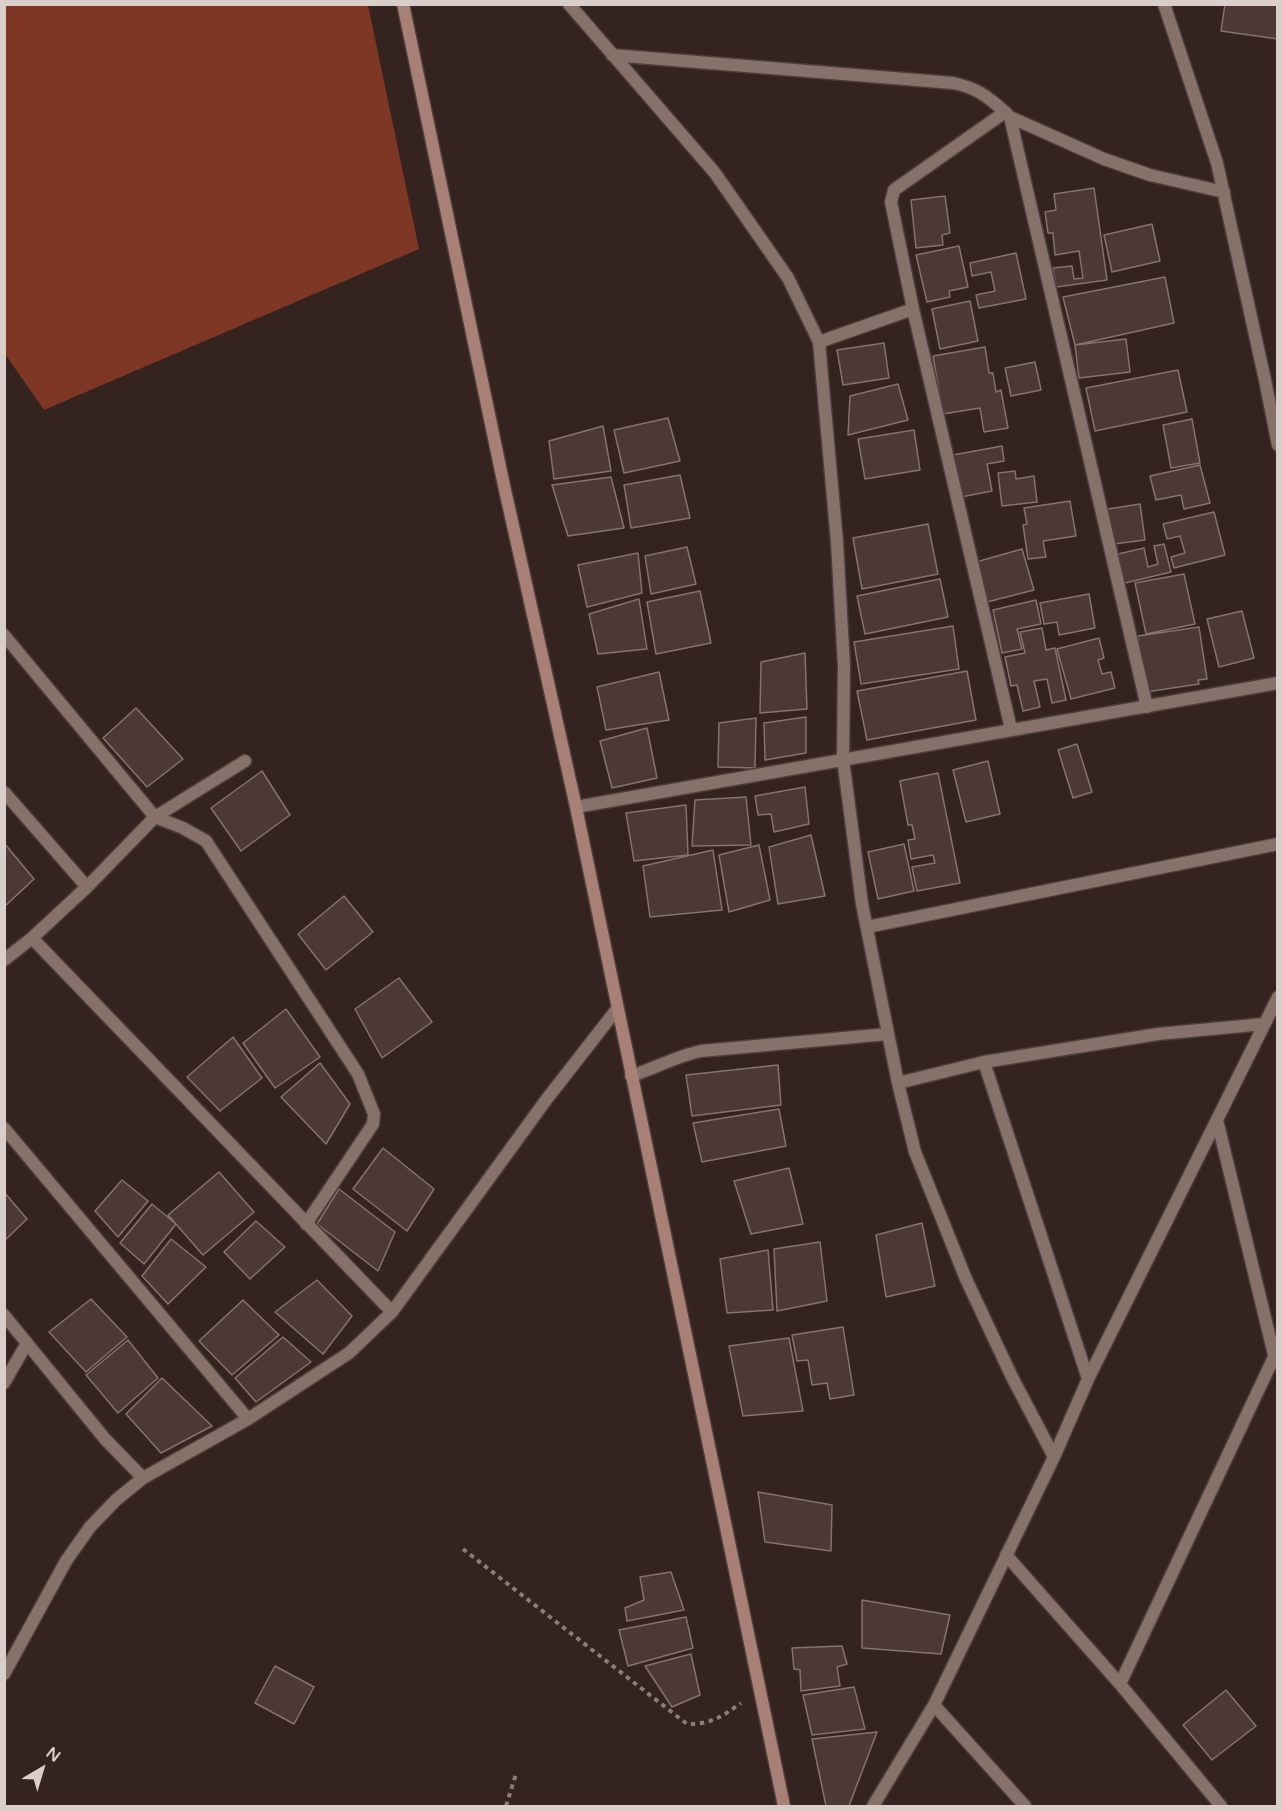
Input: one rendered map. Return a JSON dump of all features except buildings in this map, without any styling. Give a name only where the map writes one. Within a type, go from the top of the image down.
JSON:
[{"type":"main road","points":[[404,4],[503,481],[576,807],[784,1806]]},
{"type":"street","points":[[569,4],[715,173],[788,278],[819,342],[837,542],[844,655],[843,759],[867,927],[898,1083],[915,1152],[966,1279],[1012,1377],[1054,1457]]},
{"type":"street","points":[[1164,4],[1217,163],[1266,380],[1278,445]]},
{"type":"street","points":[[612,55],[952,83],[970,87],[985,94],[1008,115],[1104,159],[1150,175],[1224,192]]},
{"type":"street","points":[[1008,115],[894,190],[891,202],[913,309],[1011,729]]},
{"type":"street","points":[[1008,115],[1147,707]]},
{"type":"street","points":[[819,342],[913,309]]},
{"type":"street","points":[[4,634],[155,817],[183,828],[206,841],[358,1074],[374,1114],[373,1124],[306,1224]]},
{"type":"street","points":[[576,807],[1278,683]]},
{"type":"street","points":[[4,960],[32,938],[87,886],[155,817],[245,761]]},
{"type":"street","points":[[4,792],[87,886]]},
{"type":"street","points":[[867,927],[1278,844]]},
{"type":"street","points":[[32,938],[392,1312]]},
{"type":"street","points":[[873,1806],[934,1705],[1054,1457],[1088,1378],[1278,996]]},
{"type":"street","points":[[4,1674],[66,1561],[90,1527],[116,1500],[143,1478],[248,1419],[349,1353],[392,1312],[546,1101],[617,1009]]},
{"type":"street","points":[[898,1083],[984,1062],[1158,1034],[1264,1024]]},
{"type":"street","points":[[631,1076],[656,1068],[683,1054],[701,1050],[888,1034]]},
{"type":"street","points":[[984,1062],[1088,1378]]},
{"type":"street","points":[[1120,1684],[1276,1363],[1217,1119]]},
{"type":"street","points":[[4,1128],[248,1419]]},
{"type":"street","points":[[4,1315],[105,1439],[143,1478]]},
{"type":"street","points":[[4,1383],[27,1343]]},
{"type":"street","points":[[1006,1555],[1120,1684],[1221,1806]]},
{"type":"street","points":[[934,1705],[1025,1806]]},
{"type":"path","points":[[463,1549],[687,1724],[705,1724],[725,1714],[760,1689]]},
{"type":"path","points":[[506,1806],[516,1774]]},
{"type":"shaded area","points":[[4,5],[368,5],[419,249],[44,410],[5,354]]}]
